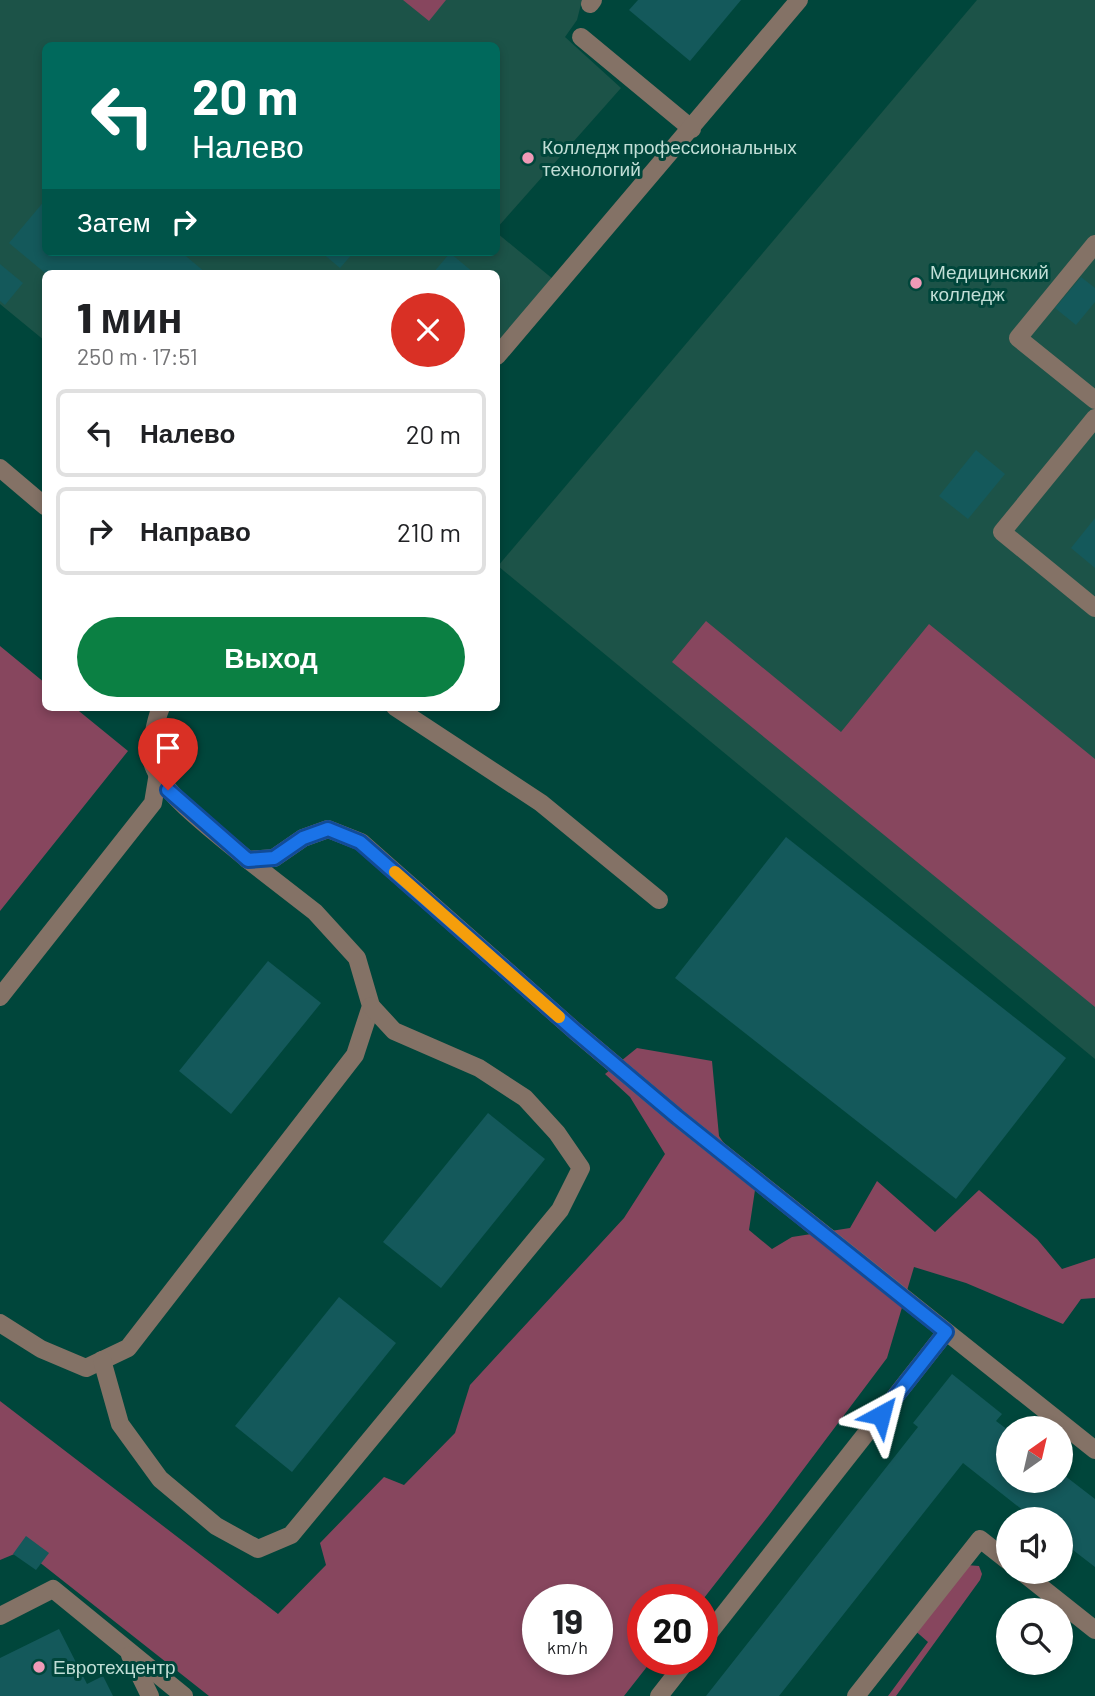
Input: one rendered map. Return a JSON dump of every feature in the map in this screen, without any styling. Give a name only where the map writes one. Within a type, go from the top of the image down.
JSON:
[{"type":"lane","points":[[500,353],[799,0]]},
{"type":"lane","points":[[581,37],[692,129]]},
{"type":"lane","points":[[1095,244],[1018,338],[1095,400]]},
{"type":"lane","points":[[1095,418],[1002,532],[1095,608]]},
{"type":"lane","points":[[0,468],[42,504]]},
{"type":"lane","points":[[102,1360],[120,1424],[160,1479],[216,1526],[258,1549],[291,1535],[560,1210],[581,1168],[558,1133],[525,1098],[479,1068],[394,1031],[371,1006],[357,958],[315,912],[248,860],[168,790],[152,764],[155,720],[159,711]]},
{"type":"lane","points":[[401,711],[541,803],[659,900]]},
{"type":"lane","points":[[0,997],[153,803],[158,773]]},
{"type":"lane","points":[[248,860],[274,858],[303,838],[328,829],[360,842],[677,1117],[1095,1450]]},
{"type":"lane","points":[[0,1323],[41,1349],[86,1368],[128,1348],[355,1055],[371,1006]]},
{"type":"lane","points":[[718,1622],[946,1332]]},
{"type":"lane","points":[[856,1696],[980,1539],[996,1552]]},
{"type":"lane","points":[[1037,1584],[1095,1630]]},
{"type":"lane","points":[[0,1616],[53,1589],[184,1696]]},
{"type":"lane","points":[[127,1650],[150,1696]]},
{"type":"lane","points":[[659,1696],[675,1675]]},
{"type":"shaded area","name":"Колледж профессиональных технологий","points":[[0,0],[582,0],[577,20],[565,37],[621,88],[500,225],[500,42],[42,42],[42,256],[500,256],[500,235],[559,284],[500,355],[500,270],[42,270],[42,339],[0,304]]},
{"type":"shaded area","points":[[403,0],[446,0],[429,21]]},
{"type":"shaded area","name":"Медицинский колледж","points":[[977,0],[1095,0],[1095,1059],[500,568],[500,564]]},
{"type":"shaded area","points":[[706,621],[841,732],[929,624],[1095,759],[1095,1007],[672,662]]},
{"type":"shaded area","points":[[0,646],[42,681],[42,711],[79,711],[128,751],[0,911]]},
{"type":"shaded area","points":[[637,1048],[712,1061],[719,1136],[755,1190],[749,1230],[772,1249],[792,1237],[850,1228],[877,1181],[935,1232],[979,1190],[1037,1239],[1062,1269],[1095,1258],[1095,1298],[1081,1299],[1063,1324],[966,1283],[914,1267],[887,1358],[715,1584],[627,1584],[627,1675],[640,1675],[624,1696],[209,1696],[24,1550],[0,1560],[0,1401],[278,1614],[326,1565],[320,1543],[384,1477],[404,1485],[455,1433],[470,1385],[624,1218],[665,1154],[630,1097],[605,1074]]},
{"type":"shaded area","points":[[966,1565],[979,1566],[982,1574],[980,1580],[896,1696],[888,1696],[928,1642],[912,1628]]},
{"type":"building","points":[[638,0],[741,0],[690,61],[629,10]]},
{"type":"building","points":[[42,204],[42,256],[186,256],[202,270],[42,270],[9,243]]},
{"type":"building","points":[[326,256],[350,256],[340,268]]},
{"type":"building","points":[[447,256],[454,256],[470,270],[436,270]]},
{"type":"building","points":[[0,264],[23,283],[5,305],[0,301]]},
{"type":"building","points":[[1081,277],[1095,288],[1095,302],[1076,325],[1055,308]]},
{"type":"building","points":[[976,450],[1005,474],[968,519],[939,496]]},
{"type":"building","points":[[1095,518],[1095,568],[1071,548]]},
{"type":"building","points":[[786,837],[1066,1058],[956,1199],[675,978]]},
{"type":"building","points":[[268,961],[321,1003],[231,1114],[179,1071]]},
{"type":"building","points":[[488,1113],[545,1159],[441,1288],[383,1242]]},
{"type":"building","points":[[339,1297],[396,1343],[292,1472],[235,1426]]},
{"type":"building","points":[[952,1374],[1002,1414],[996,1416],[996,1489],[963,1463],[779,1696],[706,1696],[918,1427],[913,1423]]},
{"type":"building","points":[[1073,1482],[1095,1499],[1095,1567],[1073,1550],[1073,1507],[1019,1507],[1001,1493],[1073,1493]]},
{"type":"building","points":[[26,1536],[49,1553],[36,1570],[13,1554]]},
{"type":"building","name":"Евротехцентр","points":[[59,1629],[87,1684],[103,1676],[113,1696],[0,1696],[0,1658]]},
{"type":"slow traffic","points":[[395,872],[559,1017]]},
{"type":"place","name":"Колледж профессиональных технологий","points":[[528,158]]},
{"type":"place","name":"Медицинский колледж","points":[[916,283]]},
{"type":"place","name":"Евротехцентр","points":[[39,1667]]},
{"type":"route","points":[[168,790],[248,860],[274,858],[303,838],[328,829],[360,842],[677,1117],[946,1332],[881,1415]]}]
